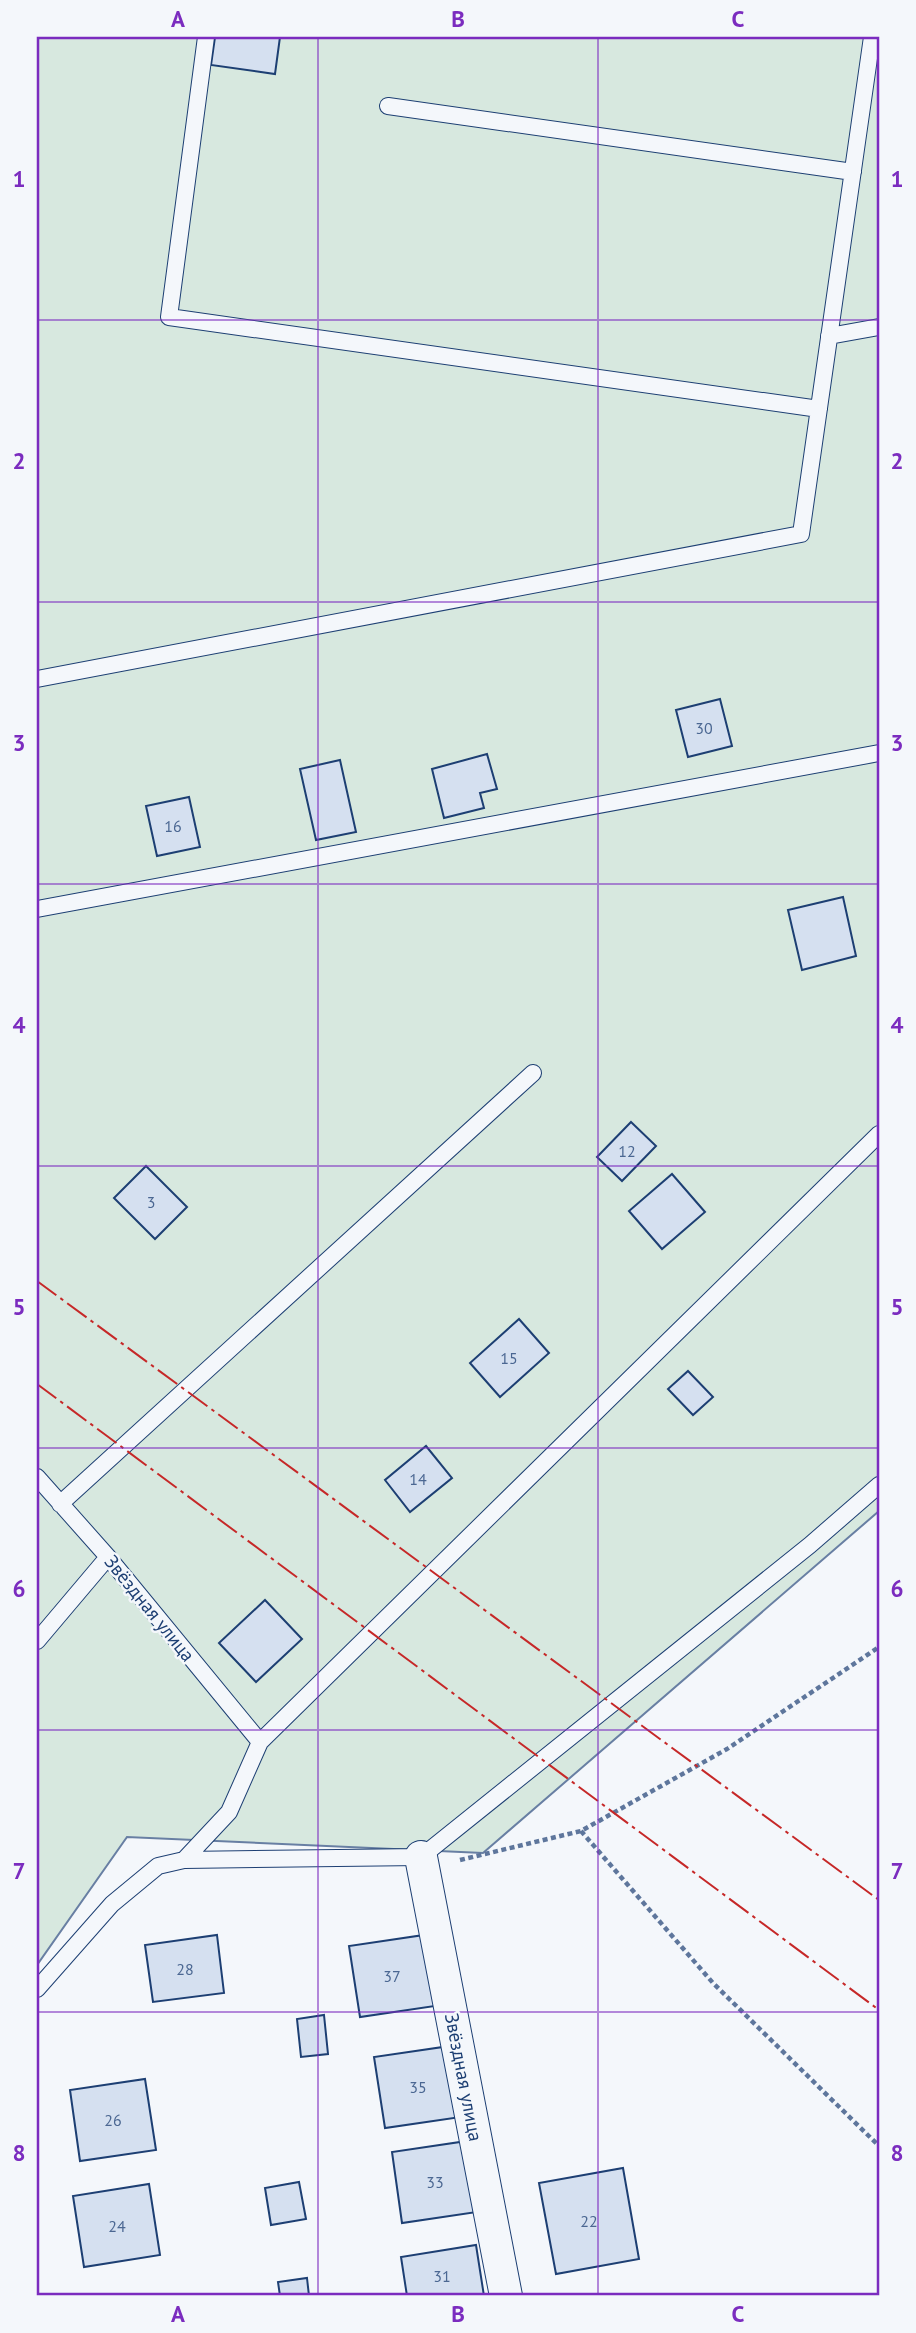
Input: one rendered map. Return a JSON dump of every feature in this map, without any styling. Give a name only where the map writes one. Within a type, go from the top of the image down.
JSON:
[{"type":"street","name":"Звёздная улица","points":[[421,1857],[506,2296]]},
{"type":"lane","points":[[206,37],[169,317],[819,409]]},
{"type":"lane","points":[[37,679],[800,534],[872,37]]},
{"type":"lane","points":[[388,106],[853,172]]},
{"type":"lane","points":[[829,336],[879,327]]},
{"type":"lane","points":[[37,909],[879,753]]},
{"type":"lane","points":[[61,1504],[533,1073]]},
{"type":"lane","points":[[184,1860],[229,1812],[260,1742],[879,1134]]},
{"type":"lane","name":"Звёздная улица","points":[[37,1477],[108,1557],[260,1742]]},
{"type":"lane","points":[[37,1989],[112,1904],[158,1866],[184,1860],[421,1857],[810,1545],[879,1485]]},
{"type":"lane","points":[[37,1641],[108,1557]]},
{"type":"path","points":[[421,1857],[452,1862],[581,1831],[727,1749],[879,1647]]},
{"type":"path","points":[[581,1831],[713,1983],[879,2146]]},
{"type":"shaded area","points":[[37,37],[879,37],[879,1511],[483,1853],[127,1837],[37,1965]]},
{"type":"building","points":[[215,37],[280,37],[275,74],[211,65]]},
{"type":"building","points":[[720,699],[732,746],[688,757],[676,710]]},
{"type":"building","points":[[487,754],[497,789],[480,793],[484,808],[444,818],[432,769]]},
{"type":"building","points":[[340,760],[356,832],[316,840],[300,769]]},
{"type":"building","points":[[189,797],[200,847],[157,856],[146,806]]},
{"type":"building","points":[[843,897],[856,956],[802,970],[788,910]]},
{"type":"building","points":[[631,1122],[656,1146],[622,1181],[597,1157]]},
{"type":"building","points":[[146,1166],[187,1207],[155,1239],[114,1198]]},
{"type":"building","points":[[672,1174],[705,1212],[662,1249],[629,1211]]},
{"type":"building","points":[[519,1319],[549,1353],[500,1397],[470,1363]]},
{"type":"building","points":[[688,1371],[713,1397],[693,1415],[668,1389]]},
{"type":"building","points":[[426,1446],[452,1478],[410,1512],[385,1480]]},
{"type":"building","points":[[265,1600],[302,1639],[256,1682],[219,1643]]},
{"type":"building","points":[[217,1935],[224,1993],[153,2002],[145,1945]]},
{"type":"building","points":[[424,1935],[435,2006],[360,2017],[349,1946]]},
{"type":"building","points":[[324,2015],[328,2054],[301,2057],[297,2019]]},
{"type":"building","points":[[450,2046],[461,2117],[385,2128],[374,2057]]},
{"type":"building","points":[[145,2079],[156,2150],[80,2161],[70,2090]]},
{"type":"building","points":[[467,2141],[477,2212],[402,2223],[392,2152]]},
{"type":"building","points":[[623,2168],[639,2259],[556,2274],[539,2183]]},
{"type":"building","points":[[299,2182],[306,2219],[271,2225],[265,2188]]},
{"type":"building","points":[[149,2184],[160,2255],[84,2267],[73,2196]]},
{"type":"building","points":[[476,2245],[484,2296],[407,2296],[401,2257]]},
{"type":"building","points":[[307,2278],[309,2296],[280,2296],[278,2282]]},
{"type":"power","points":[[37,1281],[879,1900]]},
{"type":"power","points":[[37,1384],[879,2010]]}]
